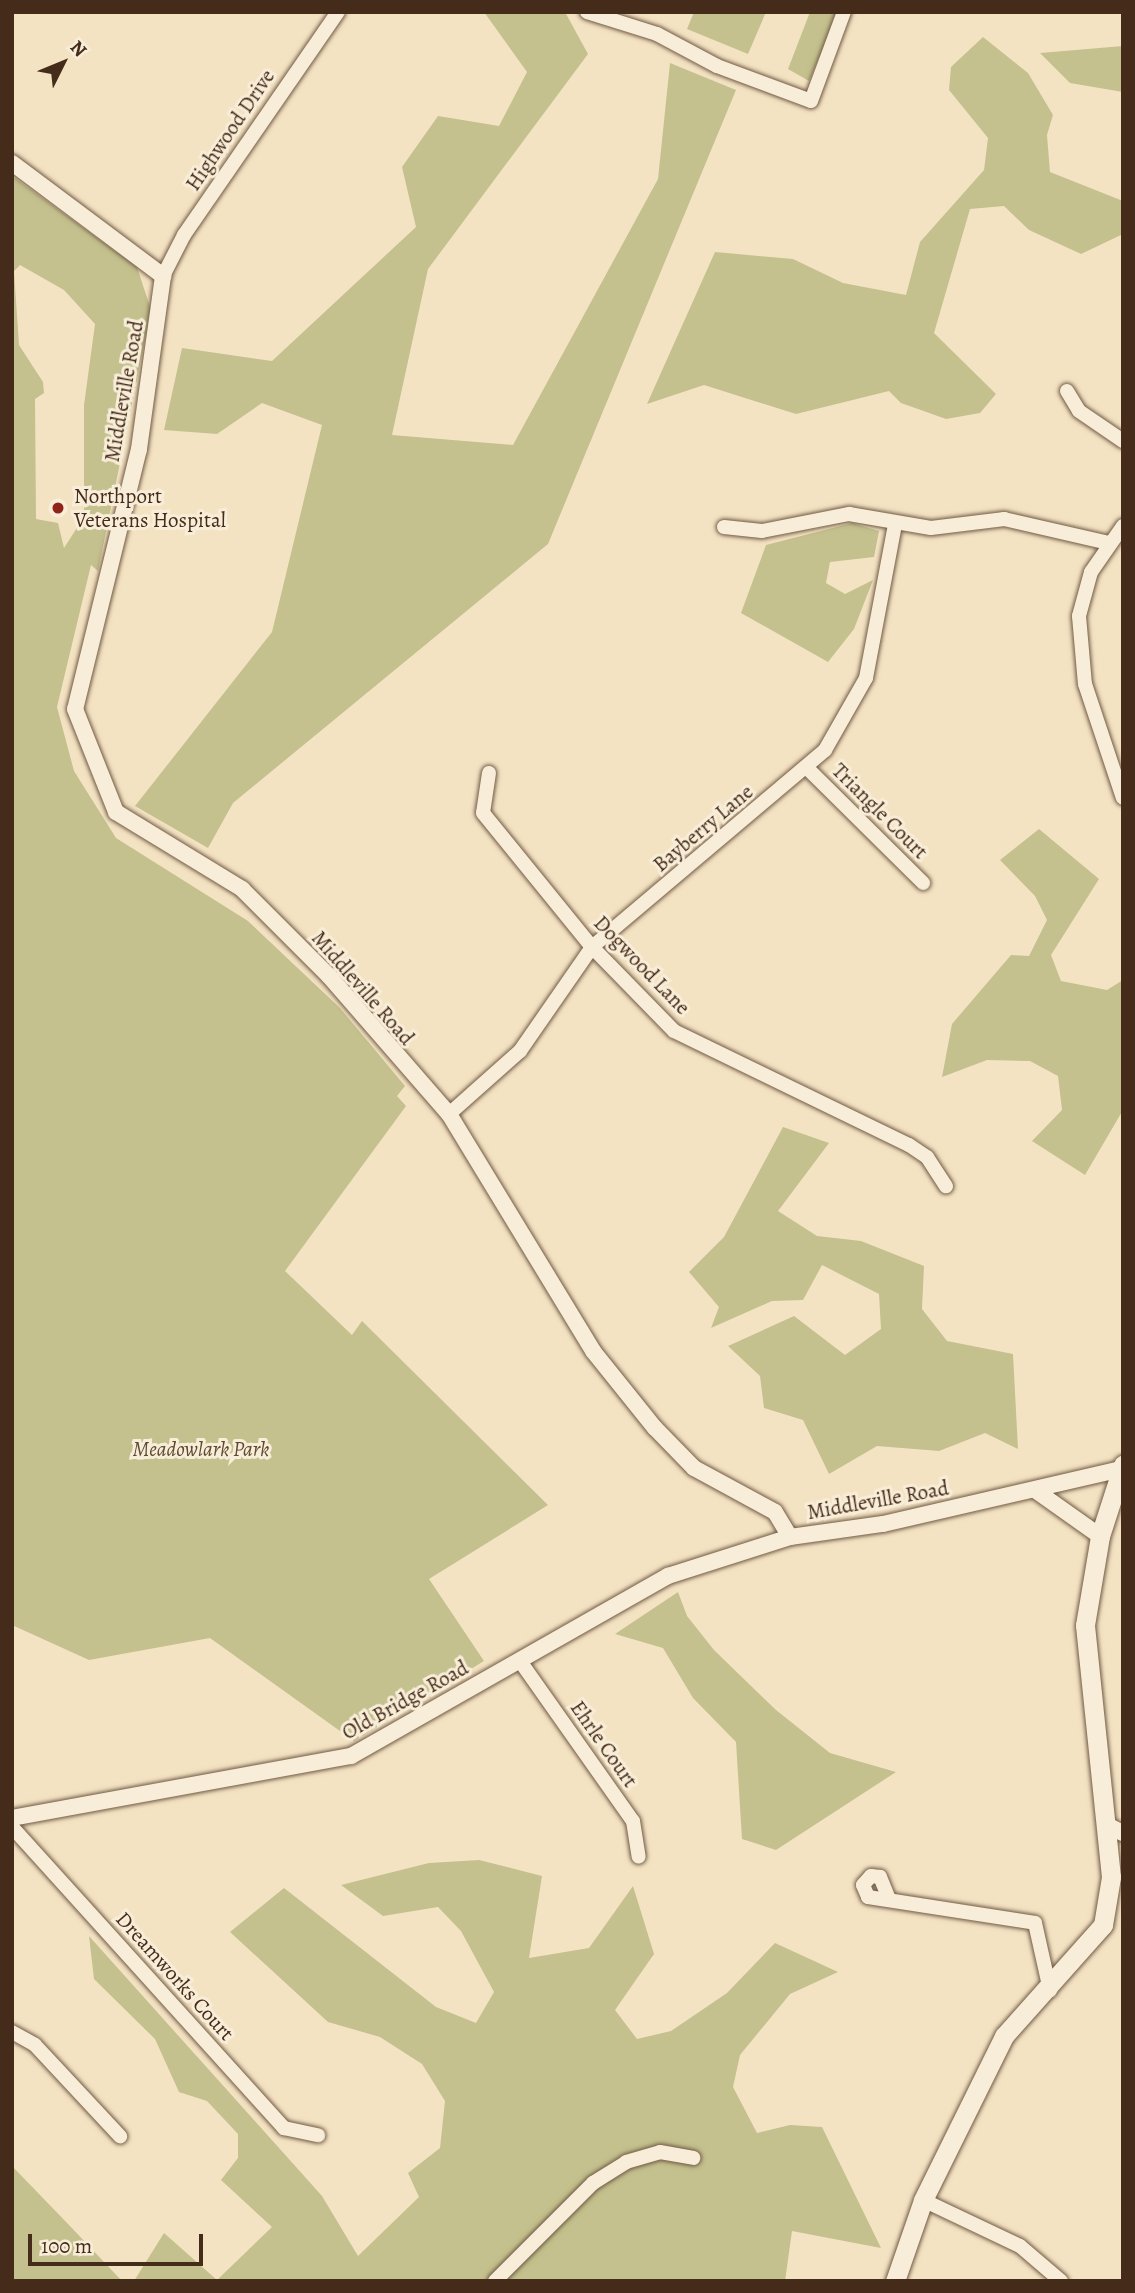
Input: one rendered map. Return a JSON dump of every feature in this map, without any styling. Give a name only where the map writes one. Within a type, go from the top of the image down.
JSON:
[{"type":"main road","points":[[895,2281],[923,2200],[1004,2036],[1050,1990],[1103,1925],[1115,1829],[1085,1625],[1100,1535],[1122,1467]]},
{"type":"street","name":"Highwood Drive","points":[[163,276],[184,235],[338,12]]},
{"type":"street","points":[[587,12],[657,34],[717,66],[811,101],[844,12]]},
{"type":"street","points":[[12,163],[163,276]]},
{"type":"street","name":"Middleville Road","points":[[163,276],[139,449],[75,709],[116,812],[242,889],[329,976],[449,1114],[593,1351],[655,1428],[694,1468],[775,1512],[790,1537],[1035,1490],[1122,1467]]},
{"type":"street","points":[[1067,391],[1079,411],[1123,441]]},
{"type":"street","points":[[724,527],[762,531],[849,514],[895,525],[931,528],[1004,519],[1109,543]]},
{"type":"street","name":"Bayberry Lane","points":[[449,1114],[520,1051],[592,947],[808,769],[841,729],[866,678],[895,525]]},
{"type":"street","points":[[1123,526],[1091,572],[1079,616],[1084,684],[1117,751],[1123,798]]},
{"type":"street","name":"Triangle Court","points":[[808,769],[923,883]]},
{"type":"street","name":"Dogwood Lane","points":[[489,774],[483,813],[592,947],[674,1031],[909,1145],[946,1186]]},
{"type":"street","points":[[1035,1490],[1100,1535]]},
{"type":"street","name":"Old Bridge Road","points":[[12,1818],[351,1756],[668,1576],[790,1537]]},
{"type":"street","name":"Ehrle Court","points":[[520,1661],[633,1821],[639,1857]]},
{"type":"street","name":"Dreamworks Court","points":[[12,1827],[284,2128],[318,2136]]},
{"type":"street","points":[[888,1899],[1035,1923],[1050,1990]]},
{"type":"street","points":[[12,2032],[35,2045],[120,2136]]},
{"type":"street","points":[[495,2281],[593,2183],[626,2162],[660,2152],[693,2158]]},
{"type":"street","points":[[923,2200],[1020,2246],[1061,2281]]},
{"type":"green space","points":[[484,12],[565,12],[588,54],[428,269],[392,435],[513,445],[658,179],[670,63],[736,90],[548,544],[233,803],[208,848],[135,806],[272,632],[322,425],[262,403],[217,434],[164,430],[182,348],[272,361],[416,227],[402,167],[438,116],[499,126],[527,72]]},
{"type":"green space","points":[[694,12],[766,12],[748,54],[687,29]]},
{"type":"green space","points":[[810,12],[839,12],[809,81],[788,69]]},
{"type":"green space","points":[[983,37],[1028,73],[1053,115],[1047,135],[1050,172],[1123,201],[1123,234],[1081,254],[1029,230],[1004,206],[970,209],[934,333],[996,394],[980,413],[946,419],[901,403],[889,391],[796,414],[704,385],[647,404],[715,252],[793,259],[843,283],[906,295],[920,242],[984,170],[988,138],[949,90],[951,67]]},
{"type":"green space","points":[[1123,46],[1123,92],[1070,83],[1040,53]]},
{"type":"green space","name":"Meadowlark Park","points":[[12,176],[137,267],[151,310],[98,571],[91,565],[57,707],[74,771],[116,838],[248,921],[340,1008],[405,1086],[397,1096],[406,1106],[285,1271],[352,1335],[362,1321],[548,1505],[429,1579],[484,1661],[354,1741],[210,1638],[89,1660],[12,1625]],"holes":[[[20,265],[64,290],[95,324],[84,405],[84,517],[64,548],[58,523],[36,519],[35,399],[44,393],[43,382],[19,345],[14,271]]]},
{"type":"green space","points":[[852,523],[879,531],[874,557],[830,562],[826,583],[845,594],[873,580],[854,629],[828,662],[741,613],[766,545]]},
{"type":"green space","points":[[1039,829],[1099,879],[1051,955],[1061,981],[1107,990],[1123,980],[1123,1110],[1085,1175],[1032,1141],[1062,1110],[1058,1076],[1030,1061],[987,1060],[942,1077],[952,1024],[1011,955],[1029,956],[1047,920],[1035,896],[1000,860]]},
{"type":"green space","points":[[783,1127],[829,1143],[778,1211],[817,1236],[861,1241],[924,1266],[922,1309],[947,1341],[1013,1354],[1018,1449],[985,1433],[939,1451],[877,1446],[829,1474],[803,1420],[764,1408],[760,1376],[728,1346],[794,1316],[845,1355],[881,1329],[879,1294],[822,1265],[803,1300],[772,1301],[711,1328],[719,1307],[689,1272],[724,1237]]},
{"type":"green space","points":[[678,1592],[687,1616],[714,1650],[776,1710],[830,1753],[896,1772],[776,1850],[742,1839],[736,1742],[693,1698],[663,1648],[615,1634]]},
{"type":"green space","points":[[479,1860],[542,1876],[529,1958],[589,1948],[633,1886],[654,1954],[615,2010],[637,2039],[671,2031],[727,1993],[775,1943],[838,1972],[790,1994],[740,2055],[733,2087],[757,2133],[790,2125],[822,2127],[881,2248],[792,2231],[785,2281],[134,2281],[164,2233],[217,2280],[272,2227],[221,2180],[238,2158],[238,2134],[207,2101],[179,2092],[155,2039],[94,1979],[89,1936],[322,2196],[358,2256],[419,2197],[408,2173],[440,2148],[445,2101],[422,2064],[380,2037],[328,2022],[230,1932],[284,1888],[436,2007],[476,2023],[494,1992],[461,1931],[438,1907],[383,1916],[341,1885],[429,1863]]},
{"type":"green space","points":[[12,2166],[69,2225],[122,2281],[12,2281]]},
{"type":"place","name":"Northport Veterans Hospital","points":[[58,508]]}]
